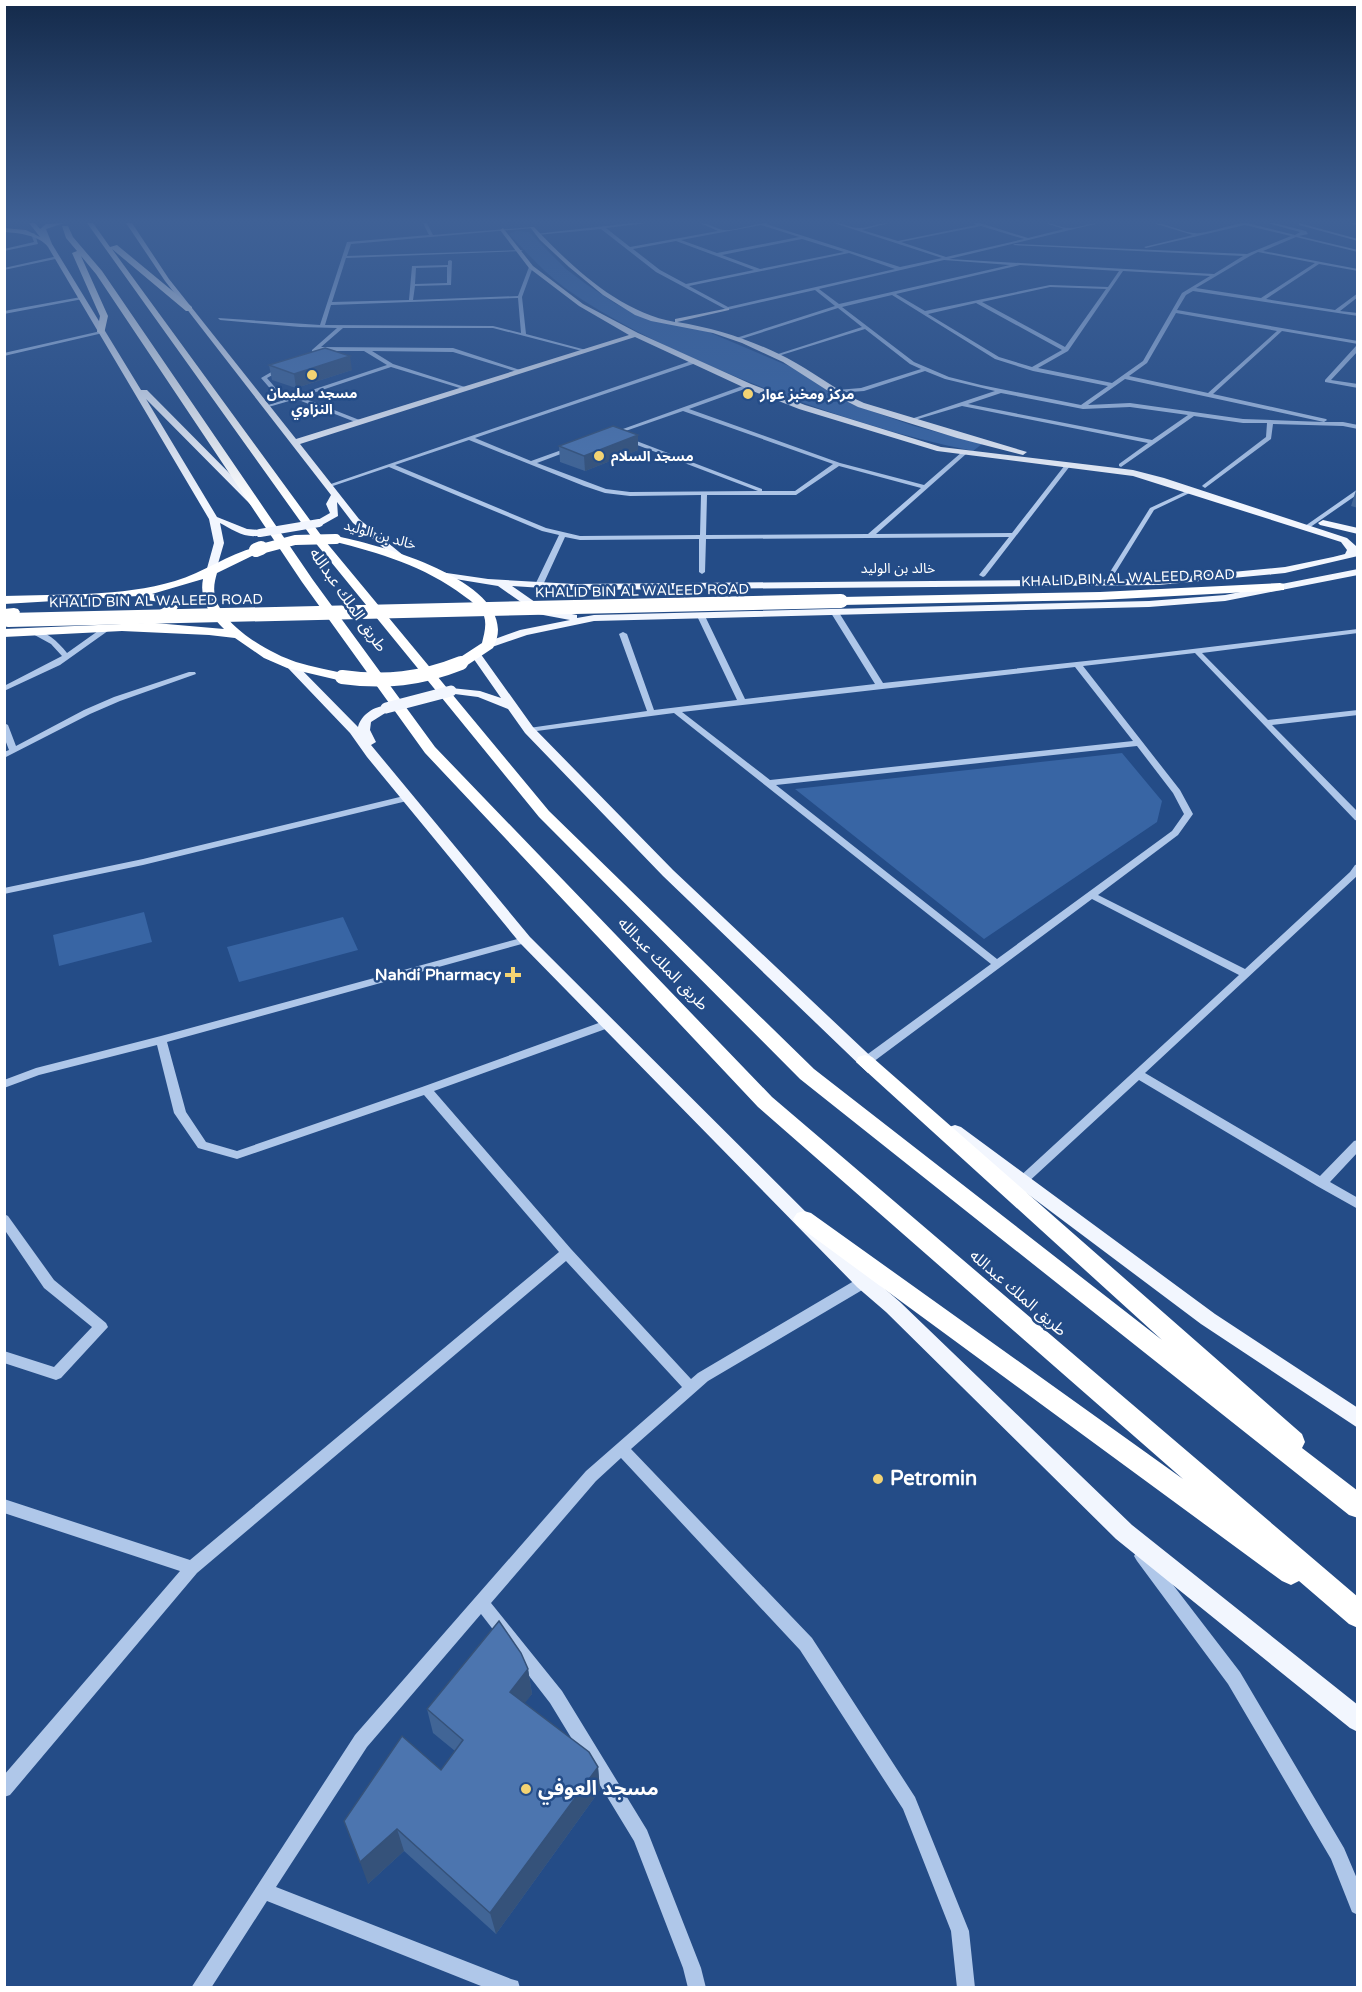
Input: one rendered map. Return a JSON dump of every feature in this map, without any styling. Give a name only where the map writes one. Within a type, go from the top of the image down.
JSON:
[{"type":"highway","points":[[101,332],[104,316]]},
{"type":"highway","name":"طريق الملك عبدالله","points":[[128,316],[308,582],[430,750],[765,1102],[1358,1617]]},
{"type":"highway","name":"طريق الملك عبدالله","points":[[156,316],[322,544],[544,814],[807,1074],[1358,1507]]},
{"type":"highway","name":"خالد بن الوليد","points":[[4,600],[121,594],[177,584],[210,572],[256,550],[295,540],[336,539],[399,556],[438,573],[461,587],[489,614],[492,627],[488,645]]},
{"type":"highway","points":[[210,572],[207,588],[210,601],[222,618],[238,635],[291,665],[371,682],[406,680],[437,673],[461,663],[488,645]]},
{"type":"highway","name":"KHALID BIN AL WALEED ROAD","points":[[840,602],[1158,582]]},
{"type":"highway","name":"KHALID BIN AL WALEED ROAD","points":[[7,620],[1100,596],[1280,587]]},
{"type":"highway","points":[[121,594],[164,599],[172,607],[168,613],[154,620],[125,627]]},
{"type":"highway","points":[[7,620],[34,631],[125,627],[206,629],[238,635]]},
{"type":"highway","points":[[865,1062],[1358,1499]]},
{"type":"highway","points":[[804,1219],[1358,1617]]},
{"type":"main road","points":[[92,316],[214,519],[219,543],[210,572]]},
{"type":"main road","points":[[195,316],[356,521],[399,556]]},
{"type":"main road","points":[[601,316],[635,335],[748,386],[802,407],[890,435],[964,453],[1133,473],[1193,490],[1344,540],[1351,546],[1353,554]]},
{"type":"main road","points":[[645,316],[718,332],[736,339],[777,356],[861,405],[910,421],[1038,456],[1121,465],[1171,476],[1317,521],[1358,531]]},
{"type":"main road","points":[[661,320],[696,316]]},
{"type":"main road","points":[[711,316],[700,321],[718,332]]},
{"type":"main road","points":[[294,443],[635,335]]},
{"type":"main road","points":[[125,372],[258,507]]},
{"type":"main road","points":[[214,519],[227,522],[238,531],[260,533],[319,523],[335,514],[331,504],[336,495]]},
{"type":"main road","name":"خالد بن الوليد","points":[[438,573],[501,584],[617,587],[1158,582],[1220,578],[1283,569],[1353,554]]},
{"type":"main road","points":[[1280,587],[1358,572]]},
{"type":"main road","points":[[501,584],[542,612],[554,616],[594,618],[635,615],[701,616],[840,602]]},
{"type":"main road","points":[[488,645],[524,632],[594,618]]},
{"type":"main road","points":[[476,655],[529,730],[668,873],[865,1062],[1021,1182],[1208,1319],[1358,1419]]},
{"type":"main road","points":[[291,665],[354,729],[371,754],[525,940],[864,1282],[893,1307],[1124,1532],[1358,1720]]},
{"type":"main road","points":[[371,754],[364,723],[372,714],[386,708],[451,691],[480,694],[498,699],[513,708]]},
{"type":"street","points":[[322,326],[326,316]]},
{"type":"street","points":[[522,316],[524,334]]},
{"type":"street","points":[[736,339],[808,316]]},
{"type":"street","points":[[852,316],[923,370],[1001,391],[1083,407],[1130,405],[1270,422],[1343,424]]},
{"type":"street","points":[[929,316],[997,358],[1033,369],[1113,385]]},
{"type":"street","points":[[1002,316],[1066,350]]},
{"type":"street","points":[[1033,369],[1066,350],[1090,316]]},
{"type":"street","points":[[1083,407],[1145,362],[1170,316]]},
{"type":"street","points":[[1201,316],[1358,345],[1327,381],[1358,386]]},
{"type":"street","points":[[220,319],[276,325],[341,327],[493,327],[584,351]]},
{"type":"street","points":[[309,354],[341,327]]},
{"type":"street","points":[[777,356],[866,327]]},
{"type":"street","points":[[1208,396],[1281,330]]},
{"type":"street","points":[[4,355],[101,332]]},
{"type":"street","points":[[317,349],[453,350],[520,371]]},
{"type":"street","points":[[365,349],[391,365],[465,388]]},
{"type":"street","points":[[328,486],[694,362]]},
{"type":"street","points":[[284,401],[264,378],[291,363]]},
{"type":"street","points":[[267,407],[391,365]]},
{"type":"street","points":[[837,392],[862,390],[923,370]]},
{"type":"street","points":[[1125,377],[1358,427]]},
{"type":"street","points":[[602,438],[748,386]]},
{"type":"street","points":[[910,421],[1001,391]]},
{"type":"street","points":[[296,397],[360,422]]},
{"type":"street","points":[[962,404],[1153,442]]},
{"type":"street","points":[[684,409],[838,464],[926,487]]},
{"type":"street","points":[[1121,465],[1193,414]]},
{"type":"street","points":[[1205,486],[1269,438],[1270,422]]},
{"type":"street","points":[[612,434],[768,493]]},
{"type":"street","points":[[469,438],[605,491],[630,494],[796,493],[838,464]]},
{"type":"street","points":[[531,463],[582,445]]},
{"type":"street","points":[[870,536],[964,453]]},
{"type":"street","points":[[389,465],[544,531],[562,535],[602,539],[1014,535]]},
{"type":"street","points":[[983,574],[1067,466]]},
{"type":"street","points":[[1113,572],[1152,509],[1193,490]]},
{"type":"street","points":[[1306,527],[1358,491]]},
{"type":"street","points":[[702,572],[704,493]]},
{"type":"street","points":[[539,585],[562,535]]},
{"type":"street","points":[[840,602],[881,687]]},
{"type":"street","points":[[701,616],[742,702]]},
{"type":"street","points":[[4,689],[66,656],[108,628]]},
{"type":"street","points":[[34,631],[54,642],[66,656]]},
{"type":"street","points":[[529,730],[674,709],[1197,652],[1353,631],[1358,639]]},
{"type":"street","points":[[623,634],[651,712]]},
{"type":"street","points":[[1197,652],[1358,818]]},
{"type":"street","points":[[865,1062],[1175,833],[1189,814],[1177,792],[1078,665]]},
{"type":"street","points":[[4,756],[117,699],[192,674]]},
{"type":"street","points":[[674,709],[997,964]]},
{"type":"street","points":[[1267,723],[1358,712]]},
{"type":"street","points":[[4,725],[14,751]]},
{"type":"street","points":[[769,783],[1139,743]]},
{"type":"street","points":[[4,891],[143,862],[408,798]]},
{"type":"street","points":[[1021,1182],[1354,874],[1358,867]]},
{"type":"street","points":[[1091,895],[1246,974]]},
{"type":"street","points":[[4,1084],[36,1072],[525,940]]},
{"type":"street","points":[[161,1040],[180,1113],[202,1145],[237,1155],[426,1090],[607,1024]]},
{"type":"street","points":[[1137,1074],[1358,1204]]},
{"type":"street","points":[[426,1090],[567,1253],[691,1388]]},
{"type":"street","points":[[1321,1183],[1358,1144]]},
{"type":"street","points":[[4,1219],[49,1284],[101,1327],[56,1374],[4,1357]]},
{"type":"street","points":[[4,1789],[192,1568],[567,1253]]},
{"type":"street","points":[[200,1988],[361,1741],[591,1476],[703,1377],[864,1282]]},
{"type":"street","points":[[622,1449],[806,1644],[909,1803],[960,1931],[966,1988]]},
{"type":"street","points":[[4,1506],[192,1568]]},
{"type":"street","points":[[1124,1532],[1234,1678],[1338,1854],[1358,1906]]},
{"type":"street","points":[[481,1602],[556,1697],[641,1836],[692,1968],[697,1988]]},
{"type":"street","points":[[263,1891],[511,1988]]},
{"type":"shaded area","points":[[609,316],[641,316],[649,320],[706,331],[803,372],[851,404],[914,426],[982,444],[973,451],[841,416],[713,367]]},
{"type":"shaded area","points":[[1122,753],[1162,801],[1157,822],[984,939],[795,789]]},
{"type":"shaded area","points":[[144,912],[152,942],[59,966],[53,935]]},
{"type":"shaded area","points":[[343,917],[358,950],[239,982],[227,947]]},
{"type":"building","points":[[325,348],[350,356],[294,374],[269,365]]},
{"type":"building","points":[[613,426],[638,435],[584,456],[559,446]]},
{"type":"building","name":"مسجد العوفي","points":[[499,1621],[521,1653],[528,1669],[510,1692],[589,1752],[598,1767],[490,1913],[397,1829],[360,1862],[344,1821],[402,1736],[441,1770],[463,1740],[427,1709]]},
{"type":"place","name":"مسجد سليمان النزاوي","points":[[312,375]]},
{"type":"place","name":"مركز ومخبز عوار","points":[[748,394]]},
{"type":"place","name":"مسجد السلام","points":[[599,456]]},
{"type":"place","name":"Nahdi Pharmacy","points":[[513,975]]},
{"type":"place","name":"Petromin","points":[[878,1479]]},
{"type":"place","name":"مسجد العوفي","points":[[526,1789]]}]
